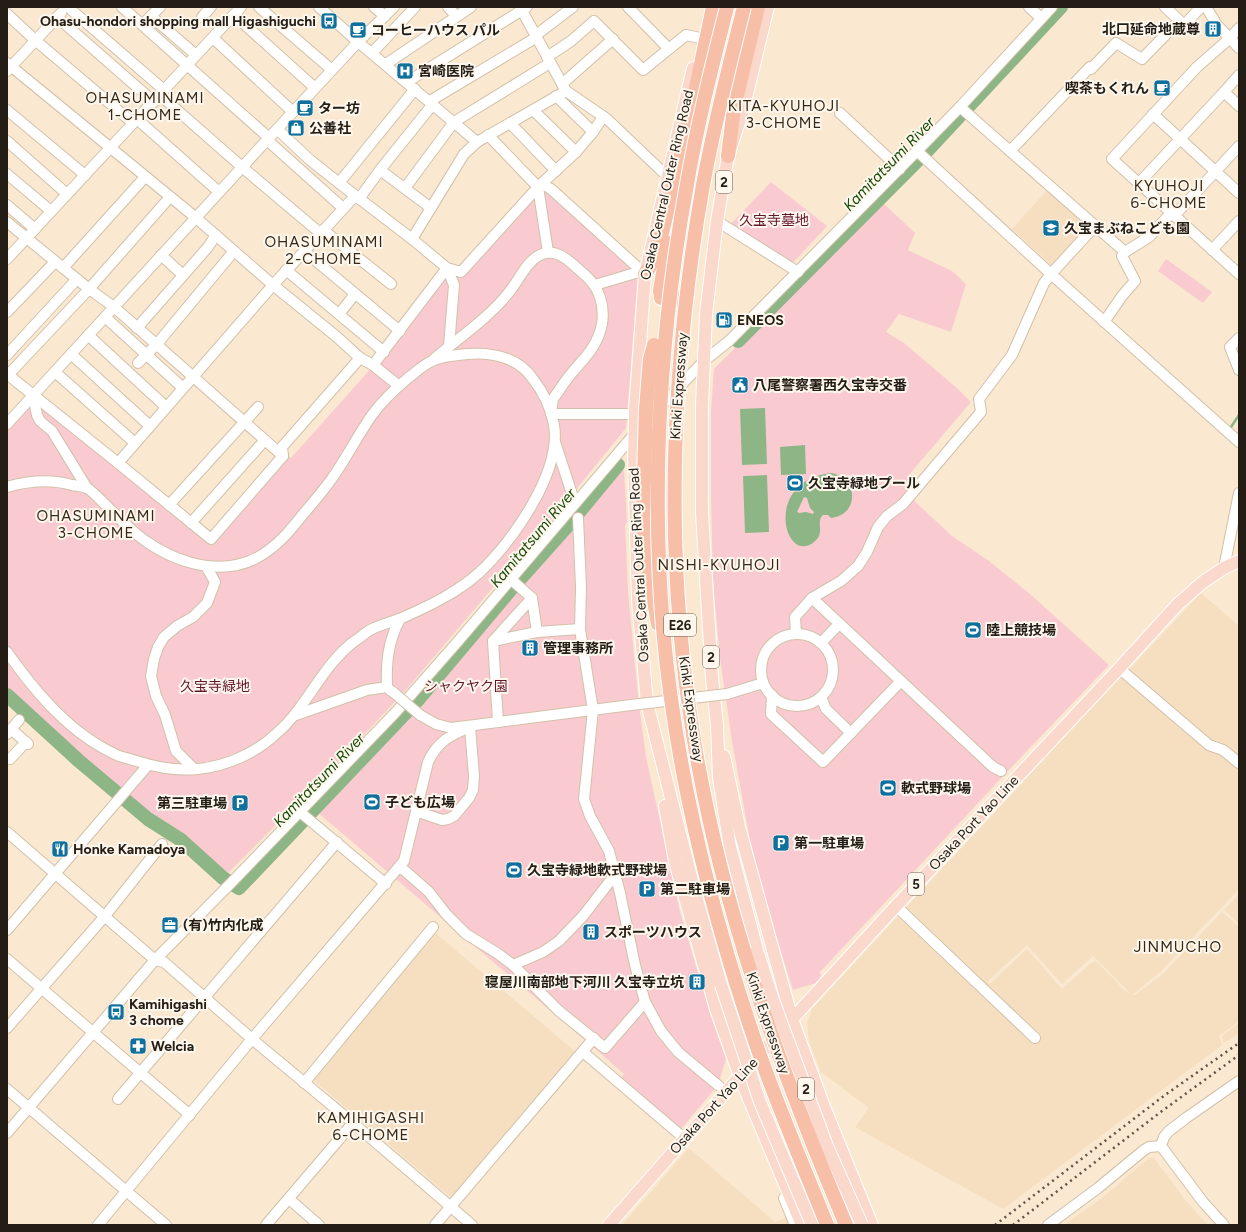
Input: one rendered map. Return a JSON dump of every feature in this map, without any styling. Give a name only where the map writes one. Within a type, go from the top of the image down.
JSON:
[{"type":"highway","points":[[643,272],[656,256],[685,140],[713,7]]},
{"type":"highway","name":"Kinki Expressway","points":[[727,7],[699,124],[687,183],[670,292],[664,355],[658,470],[659,579],[663,631],[670,687],[690,804],[706,874],[728,955],[778,1104],[827,1225]]},
{"type":"highway","name":"Kinki Expressway","points":[[744,7],[714,127],[703,186],[688,287],[681,351],[676,410],[674,469],[674,523],[681,631],[686,685],[697,758],[709,817],[737,928],[753,982],[794,1097],[846,1225]]},
{"type":"highway","points":[[728,156],[734,108],[758,7]]},
{"type":"highway","points":[[679,298],[675,301],[666,300],[662,298],[660,291],[685,140]]},
{"type":"highway","points":[[670,687],[645,548],[643,513],[646,409],[650,359],[654,345],[675,316],[693,304]]},
{"type":"main road","name":"Osaka Central Outer Ring Road","points":[[708,7],[668,177],[643,272],[634,433],[638,601],[647,703],[694,889],[721,985],[760,1102],[812,1225]]},
{"type":"main road","name":"2","points":[[768,7],[743,110],[728,156],[717,221],[706,314],[702,405],[702,513],[712,678],[717,725],[719,778],[730,847],[756,950],[827,1146],[862,1225]]},
{"type":"main road","name":"Osaka Port Yao Line","points":[[609,1225],[792,1019],[896,906],[1120,669],[1178,604],[1203,582],[1224,568],[1239,561]]},
{"type":"main road","points":[[647,703],[675,862],[716,1010],[740,1076],[802,1225]]},
{"type":"main road","name":"2","points":[[717,725],[739,827],[792,1019],[823,1104],[872,1225]]},
{"type":"street","points":[[122,7],[343,208]]},
{"type":"street","points":[[142,25],[160,7]]},
{"type":"street","points":[[202,17],[211,7]]},
{"type":"street","points":[[8,257],[241,7]]},
{"type":"street","points":[[259,7],[332,70]]},
{"type":"street","points":[[319,7],[358,42],[372,52],[477,142]]},
{"type":"street","points":[[374,7],[385,16]]},
{"type":"street","points":[[7,424],[218,192],[358,42],[394,7]]},
{"type":"street","points":[[372,52],[415,7]]},
{"type":"street","points":[[448,7],[456,16]]},
{"type":"street","points":[[386,64],[471,7]]},
{"type":"street","points":[[118,463],[286,270],[343,208],[357,197],[380,170],[431,102],[536,36],[572,7]]},
{"type":"street","points":[[628,7],[669,49]]},
{"type":"street","points":[[1029,7],[1041,18]]},
{"type":"street","points":[[7,1133],[155,960],[300,812],[405,701],[634,433],[704,361],[729,341],[900,169],[921,154],[963,109],[1052,7]]},
{"type":"street","points":[[1165,7],[1182,23],[1186,23],[1201,7]]},
{"type":"street","points":[[1206,7],[1217,26],[1239,48]]},
{"type":"street","points":[[338,183],[411,86],[523,8],[536,36],[564,87],[607,119],[668,177]]},
{"type":"street","points":[[62,10],[8,67],[216,235],[360,358],[373,365],[399,386]]},
{"type":"street","points":[[62,10],[159,95]]},
{"type":"street","points":[[62,10],[242,167],[322,232],[391,284]]},
{"type":"street","points":[[7,14],[35,40],[135,121],[218,192]]},
{"type":"street","points":[[234,15],[315,88]]},
{"type":"street","points":[[151,16],[196,55]]},
{"type":"street","points":[[405,188],[454,122],[549,60],[594,21],[643,70],[686,35],[700,38]]},
{"type":"street","points":[[1010,151],[1090,67],[1091,69],[1116,43],[1142,59],[1179,21]]},
{"type":"street","points":[[1237,269],[1212,250],[1112,159],[1197,67],[1229,39],[1239,28]]},
{"type":"street","points":[[212,38],[293,112]]},
{"type":"street","points":[[412,239],[464,154],[477,142],[488,135],[556,96],[613,39]]},
{"type":"street","points":[[1138,183],[1239,75]]},
{"type":"street","points":[[1224,92],[1239,106]]},
{"type":"street","points":[[556,96],[593,132]]},
{"type":"street","points":[[963,109],[1126,252]]},
{"type":"street","points":[[7,110],[85,175]]},
{"type":"street","points":[[533,110],[576,152]]},
{"type":"street","points":[[840,113],[900,169]]},
{"type":"street","points":[[1153,114],[1239,192]]},
{"type":"street","points":[[277,129],[310,160],[338,183],[412,239],[447,268],[461,272],[540,185],[576,152],[593,132],[603,117]]},
{"type":"street","points":[[510,123],[556,170]]},
{"type":"street","points":[[488,135],[540,185],[551,189],[643,272]]},
{"type":"street","points":[[7,141],[68,194]]},
{"type":"street","points":[[1104,322],[1122,296],[1135,281],[1122,256],[1149,237],[1216,171],[1239,146]]},
{"type":"street","points":[[921,154],[1050,274],[1239,442]]},
{"type":"street","points":[[380,170],[431,208]]},
{"type":"street","points":[[7,174],[51,211]]},
{"type":"street","points":[[7,312],[59,265],[145,177]]},
{"type":"street","points":[[540,185],[548,252]]},
{"type":"street","points":[[170,197],[89,289],[7,375],[211,539],[283,456],[282,446],[360,358]]},
{"type":"street","points":[[7,205],[35,228]]},
{"type":"street","points":[[717,221],[798,272]]},
{"type":"street","points":[[7,222],[77,280],[114,307],[283,456]]},
{"type":"street","points":[[1212,250],[1239,222]]},
{"type":"street","points":[[796,634],[795,617],[812,598],[841,581],[858,566],[867,552],[878,527],[887,516],[903,504],[981,412],[979,399],[1012,354],[1040,292],[1050,274],[1095,226]]},
{"type":"street","points":[[137,328],[208,247],[216,235]]},
{"type":"street","points":[[138,363],[147,355],[234,251]]},
{"type":"street","points":[[304,251],[400,331]]},
{"type":"street","points":[[33,396],[37,415],[40,421],[52,430],[86,488],[146,542],[189,563],[206,566],[239,564],[259,558],[274,546],[290,530],[331,480],[373,414],[399,386],[421,368],[434,360],[449,346],[466,335],[496,308],[511,291],[531,262],[539,255],[548,252],[557,254],[564,258],[594,285],[600,296],[602,307],[602,322],[598,339],[588,355],[566,378],[553,399],[551,414]]},
{"type":"street","points":[[161,255],[183,275]]},
{"type":"street","points":[[373,365],[447,268]]},
{"type":"street","points":[[447,268],[454,285],[449,346]]},
{"type":"street","points":[[286,270],[384,352]]},
{"type":"street","points":[[594,285],[643,272]]},
{"type":"street","points":[[7,356],[77,280]]},
{"type":"street","points":[[338,314],[355,294]]},
{"type":"street","points":[[105,317],[183,388]]},
{"type":"street","points":[[88,335],[166,407]]},
{"type":"street","points":[[1239,338],[1230,347],[1239,370]]},
{"type":"street","points":[[7,652],[42,697],[60,715],[98,744],[121,756],[148,765],[177,770],[214,767],[236,760],[254,751],[276,735],[296,714],[327,668],[343,651],[372,629],[400,619],[440,601],[480,572],[499,551],[528,513],[542,488],[552,458],[555,426],[546,397],[529,373],[520,364],[496,355],[484,353],[467,354],[434,360]]},
{"type":"street","points":[[71,354],[150,426]]},
{"type":"street","points":[[55,372],[135,442]]},
{"type":"street","points":[[169,505],[258,407]]},
{"type":"street","points":[[551,414],[628,414]]},
{"type":"street","points":[[191,523],[265,440]]},
{"type":"street","points":[[554,441],[572,494]]},
{"type":"street","points":[[7,487],[26,482],[47,481],[64,482],[86,488]]},
{"type":"street","points":[[1224,568],[1239,493]]},
{"type":"street","points":[[578,518],[582,587],[580,629],[593,710],[584,799],[590,816],[609,851],[645,1002],[661,1031],[678,1052],[719,1086]]},
{"type":"street","points":[[194,769],[176,750],[165,715],[156,696],[151,676],[158,647],[164,637],[177,626],[193,617],[207,603],[215,582],[206,566]]},
{"type":"street","points":[[514,582],[532,598],[537,632]]},
{"type":"street","points":[[498,722],[493,641],[532,598]]},
{"type":"street","points":[[812,598],[993,767],[1001,771]]},
{"type":"street","points":[[390,690],[386,668],[390,642],[400,619]]},
{"type":"street","points":[[821,642],[839,624]]},
{"type":"street","points":[[493,641],[537,632],[580,629]]},
{"type":"street","points":[[796,634],[809,636],[821,642],[830,655],[834,670],[830,685],[821,698],[809,704],[796,706],[783,703],[772,695],[763,683],[761,666],[767,650],[780,638],[788,635],[796,634]]},
{"type":"street","points":[[1120,669],[1209,745],[1223,750],[1239,763]]},
{"type":"street","points":[[772,695],[771,714],[823,762],[900,681]]},
{"type":"street","points":[[296,714],[367,690],[390,690],[420,714],[436,724],[451,728],[727,694],[763,683]]},
{"type":"street","points":[[821,698],[826,709],[851,733]]},
{"type":"street","points":[[11,760],[27,743],[9,732],[19,720]]},
{"type":"street","points":[[98,1225],[252,1039],[396,872],[404,861],[428,762],[432,754],[440,742],[470,726]]},
{"type":"street","points":[[416,811],[442,820],[448,819],[454,816],[469,798],[473,790],[474,776],[470,726]]},
{"type":"street","points":[[7,930],[148,765]]},
{"type":"street","points":[[300,812],[386,884]]},
{"type":"street","points":[[7,832],[155,960],[164,962],[252,1039],[472,1225]]},
{"type":"street","points":[[118,1099],[337,842]]},
{"type":"street","points":[[7,1028],[104,916],[162,844]]},
{"type":"street","points":[[396,872],[404,870],[430,892],[446,914],[466,934],[497,953],[592,1041],[606,1048],[645,1002]]},
{"type":"street","points":[[512,966],[543,952],[559,941],[583,916],[614,876]]},
{"type":"street","points":[[896,906],[1035,1038]]},
{"type":"street","points":[[304,1083],[433,927]]},
{"type":"street","points":[[7,959],[140,1074],[190,1115]]},
{"type":"street","points":[[435,1225],[592,1041]]},
{"type":"street","points":[[583,1052],[685,1139]]},
{"type":"street","points":[[1161,1146],[1164,1137],[1169,1131],[1239,1081]]},
{"type":"street","points":[[7,1089],[166,1225]]},
{"type":"street","points":[[823,1104],[836,1128],[876,1225]]},
{"type":"street","points":[[266,1225],[353,1123]]},
{"type":"street","points":[[763,1131],[770,1162],[795,1225]]},
{"type":"street","points":[[1048,1225],[1098,1188],[1144,1150],[1149,1147],[1161,1146]]},
{"type":"street","points":[[1161,1146],[1203,1202],[1224,1225]]},
{"type":"street","points":[[288,1199],[319,1225]]},
{"type":"shaded area","name":"久宝まぶねこども園","points":[[1048,189],[1090,227],[1054,267],[1012,229]]},
{"type":"shaded area","points":[[765,408],[767,464],[742,465],[740,409]]},
{"type":"shaded area","points":[[805,445],[806,474],[781,475],[780,447]]},
{"type":"shaded area","points":[[832,473],[841,477],[847,482],[851,489],[852,497],[851,504],[847,511],[831,518],[828,515],[823,515],[820,521],[818,539],[803,546],[794,542],[788,533],[786,519],[788,504],[795,490],[810,479]],"holes":[[[804,497],[807,498],[810,508],[814,512],[813,514],[797,512]]]},
{"type":"shaded area","points":[[767,475],[769,532],[745,533],[743,476]]},
{"type":"shaded area","points":[[1201,593],[1239,626],[1239,757],[1221,742],[1209,739],[1128,671]]},
{"type":"shaded area","points":[[1122,675],[1239,770],[1239,889],[1160,972],[1132,995],[1135,995],[1163,974],[1222,912],[1239,927],[1239,1021],[1219,1036],[1222,1045],[1003,1209],[855,1127],[869,1108],[821,1072],[809,1041],[807,1023],[812,1009]],"holes":[[[1027,945],[1062,984],[1093,956],[1131,994],[1125,991],[1096,961],[1090,964],[1062,989],[1027,949],[990,984],[987,982]]]},
{"type":"shaded area","points":[[1239,894],[1239,924],[1224,910]]},
{"type":"shaded area","points":[[433,931],[577,1053],[453,1199],[310,1077]]},
{"type":"shaded area","points":[[1239,1023],[1239,1033],[1224,1043],[1222,1036]]},
{"type":"shaded area","points":[[689,1148],[775,1222],[787,1217],[791,1225],[622,1225]]},
{"type":"shaded area","points":[[1149,1158],[1154,1158],[1186,1201],[1208,1225],[1064,1225],[1102,1198]]},
{"type":"green space","name":"久宝寺墓地","points":[[771,182],[827,226],[792,264],[730,225]]},
{"type":"green space","name":"久宝寺緑地","points":[[540,190],[550,193],[638,275],[626,428],[570,497],[404,692],[332,769],[226,875],[183,839],[150,817],[7,694],[7,429],[32,402],[41,405],[211,543],[287,455],[291,458],[375,364],[447,272],[460,277]]},
{"type":"green space","points":[[881,201],[915,233],[908,250],[952,271],[966,284],[951,332],[899,314],[886,332],[904,343],[971,402],[908,476],[908,495],[952,536],[989,561],[1030,594],[1109,665],[820,972],[821,976],[816,983],[793,990],[761,887],[749,835],[732,741],[720,658],[713,580],[711,495],[711,412],[714,369]]},
{"type":"green space","points":[[1166,259],[1212,292],[1203,303],[1158,271]]},
{"type":"green space","name":"シャクヤク園","points":[[618,467],[624,471],[627,522],[625,525],[628,592],[638,697],[646,757],[680,912],[711,1017],[726,1059],[718,1085],[679,1130],[620,1079],[624,1074],[599,1052],[316,811],[418,703],[517,589]]},
{"type":"waterway","name":"Kamitatsumi River","points":[[738,341],[927,151],[1061,7]]},
{"type":"waterway","points":[[1231,427],[1239,415]]},
{"type":"waterway","name":"Kamitatsumi River","points":[[7,695],[79,761],[148,819],[181,840],[223,878],[239,888],[417,701],[618,465]]},
{"type":"railway","points":[[995,1225],[1165,1095],[1239,1043]]},
{"type":"railway","points":[[1013,1225],[1162,1111],[1239,1055]]},
{"type":"place","name":"Ohasu-hondori shopping mall Higashiguchi","points":[[329,21]]},
{"type":"place","name":"北口延命地蔵尊","points":[[1213,29]]},
{"type":"place","name":"コーヒーハウス パル","points":[[358,30]]},
{"type":"place","name":"宮崎医院","points":[[405,71]]},
{"type":"place","name":"喫茶もくれん","points":[[1162,88]]},
{"type":"place","name":"ター坊","points":[[305,108]]},
{"type":"place","name":"公善社","points":[[296,128]]},
{"type":"place","name":"久宝まぶねこども園","points":[[1051,228]]},
{"type":"place","name":"ENEOS","points":[[724,320]]},
{"type":"place","name":"八尾警察署西久宝寺交番","points":[[740,385]]},
{"type":"place","name":"久宝寺緑地プール","points":[[795,483]]},
{"type":"place","name":"陸上競技場","points":[[973,630]]},
{"type":"place","name":"管理事務所","points":[[530,648]]},
{"type":"place","name":"軟式野球場","points":[[888,788]]},
{"type":"place","name":"子ども広場","points":[[372,802]]},
{"type":"place","name":"第三駐車場","points":[[240,803]]},
{"type":"place","name":"第一駐車場","points":[[781,843]]},
{"type":"place","name":"Honke Kamadoya","points":[[60,849]]},
{"type":"place","name":"久宝寺緑地軟式野球場","points":[[514,870]]},
{"type":"place","name":"第二駐車場","points":[[647,889]]},
{"type":"place","name":"(有)竹内化成","points":[[170,925]]},
{"type":"place","name":"スポーツハウス","points":[[591,932]]},
{"type":"place","name":"寝屋川南部地下河川 久宝寺立坑","points":[[697,982]]},
{"type":"place","name":"Kamihigashi 3 chome","points":[[116,1012]]},
{"type":"place","name":"Welcia","points":[[138,1046]]},
{"type":"district","name":"OHASUMINAMI 1-CHOME","points":[[145,106]]},
{"type":"district","name":"KITA-KYUHOJI 3-CHOME","points":[[784,114]]},
{"type":"district","name":"KYUHOJI 6-CHOME","points":[[1169,194]]},
{"type":"district","name":"OHASUMINAMI 2-CHOME","points":[[324,250]]},
{"type":"district","name":"OHASUMINAMI 3-CHOME","points":[[96,524]]},
{"type":"district","name":"NISHI-KYUHOJI","points":[[719,565]]},
{"type":"district","name":"JINMUCHO","points":[[1178,947]]},
{"type":"district","name":"KAMIHIGASHI 6-CHOME","points":[[371,1126]]}]
